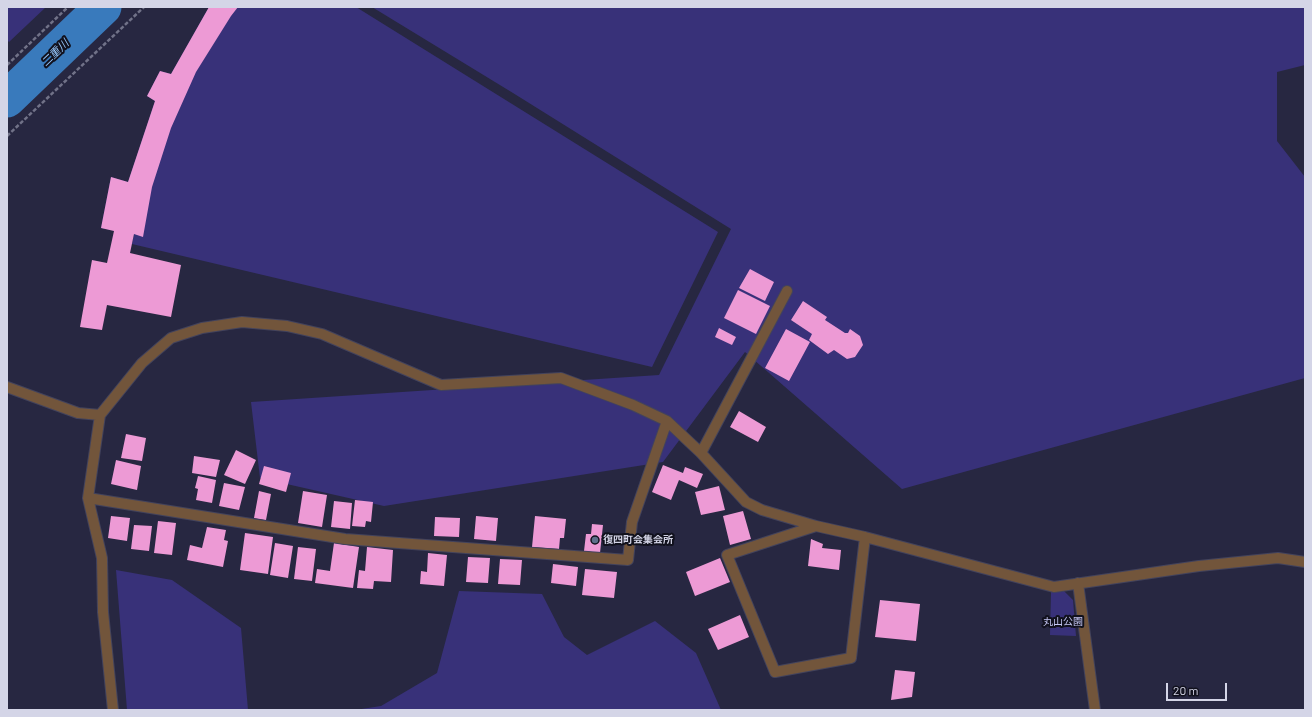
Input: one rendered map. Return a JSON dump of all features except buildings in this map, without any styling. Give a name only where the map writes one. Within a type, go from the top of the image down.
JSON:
[{"type":"street","points":[[701,453],[787,291]]},
{"type":"street","points":[[113,710],[103,612],[102,558],[88,498],[100,416],[142,363],[171,338],[202,328],[242,322],[287,326],[322,334],[441,385],[561,378],[633,405],[667,421],[701,453],[746,502],[762,510],[816,526],[865,537],[1054,587],[1199,566],[1278,558],[1305,562]]},
{"type":"street","points":[[7,387],[36,399],[78,413],[100,416]]},
{"type":"street","points":[[88,498],[345,539],[628,560],[632,522],[667,421]]},
{"type":"street","points":[[816,526],[727,555],[775,672],[851,658],[865,537]]},
{"type":"street","points":[[1078,583],[1095,710]]},
{"type":"path","points":[[7,64],[68,7]]},
{"type":"path","points":[[7,136],[144,7]]},
{"type":"green space","points":[[7,7],[46,7],[9,42],[7,40]]},
{"type":"green space","points":[[209,7],[356,7],[718,232],[652,367],[132,244],[134,234],[101,228],[111,177],[128,182],[155,101],[147,96],[160,71],[171,74]]},
{"type":"green space","points":[[372,7],[1305,7],[1305,65],[1277,72],[1277,141],[1305,177],[1305,378],[902,489],[745,352],[663,462],[384,506],[260,478],[251,402],[659,375],[731,229]]},
{"type":"green space","points":[[116,570],[172,580],[241,628],[248,710],[127,710]]},
{"type":"green space","points":[[459,591],[542,594],[564,637],[587,655],[655,621],[696,653],[721,710],[355,710],[381,706],[437,673]]},
{"type":"green space","name":"丸山公園","points":[[1064,591],[1073,600],[1076,636],[1050,635],[1051,592]]},
{"type":"waterway","name":"二重川","points":[[7,99],[103,7]]},
{"type":"place","name":"復四町会集会所","points":[[595,540]]}]
